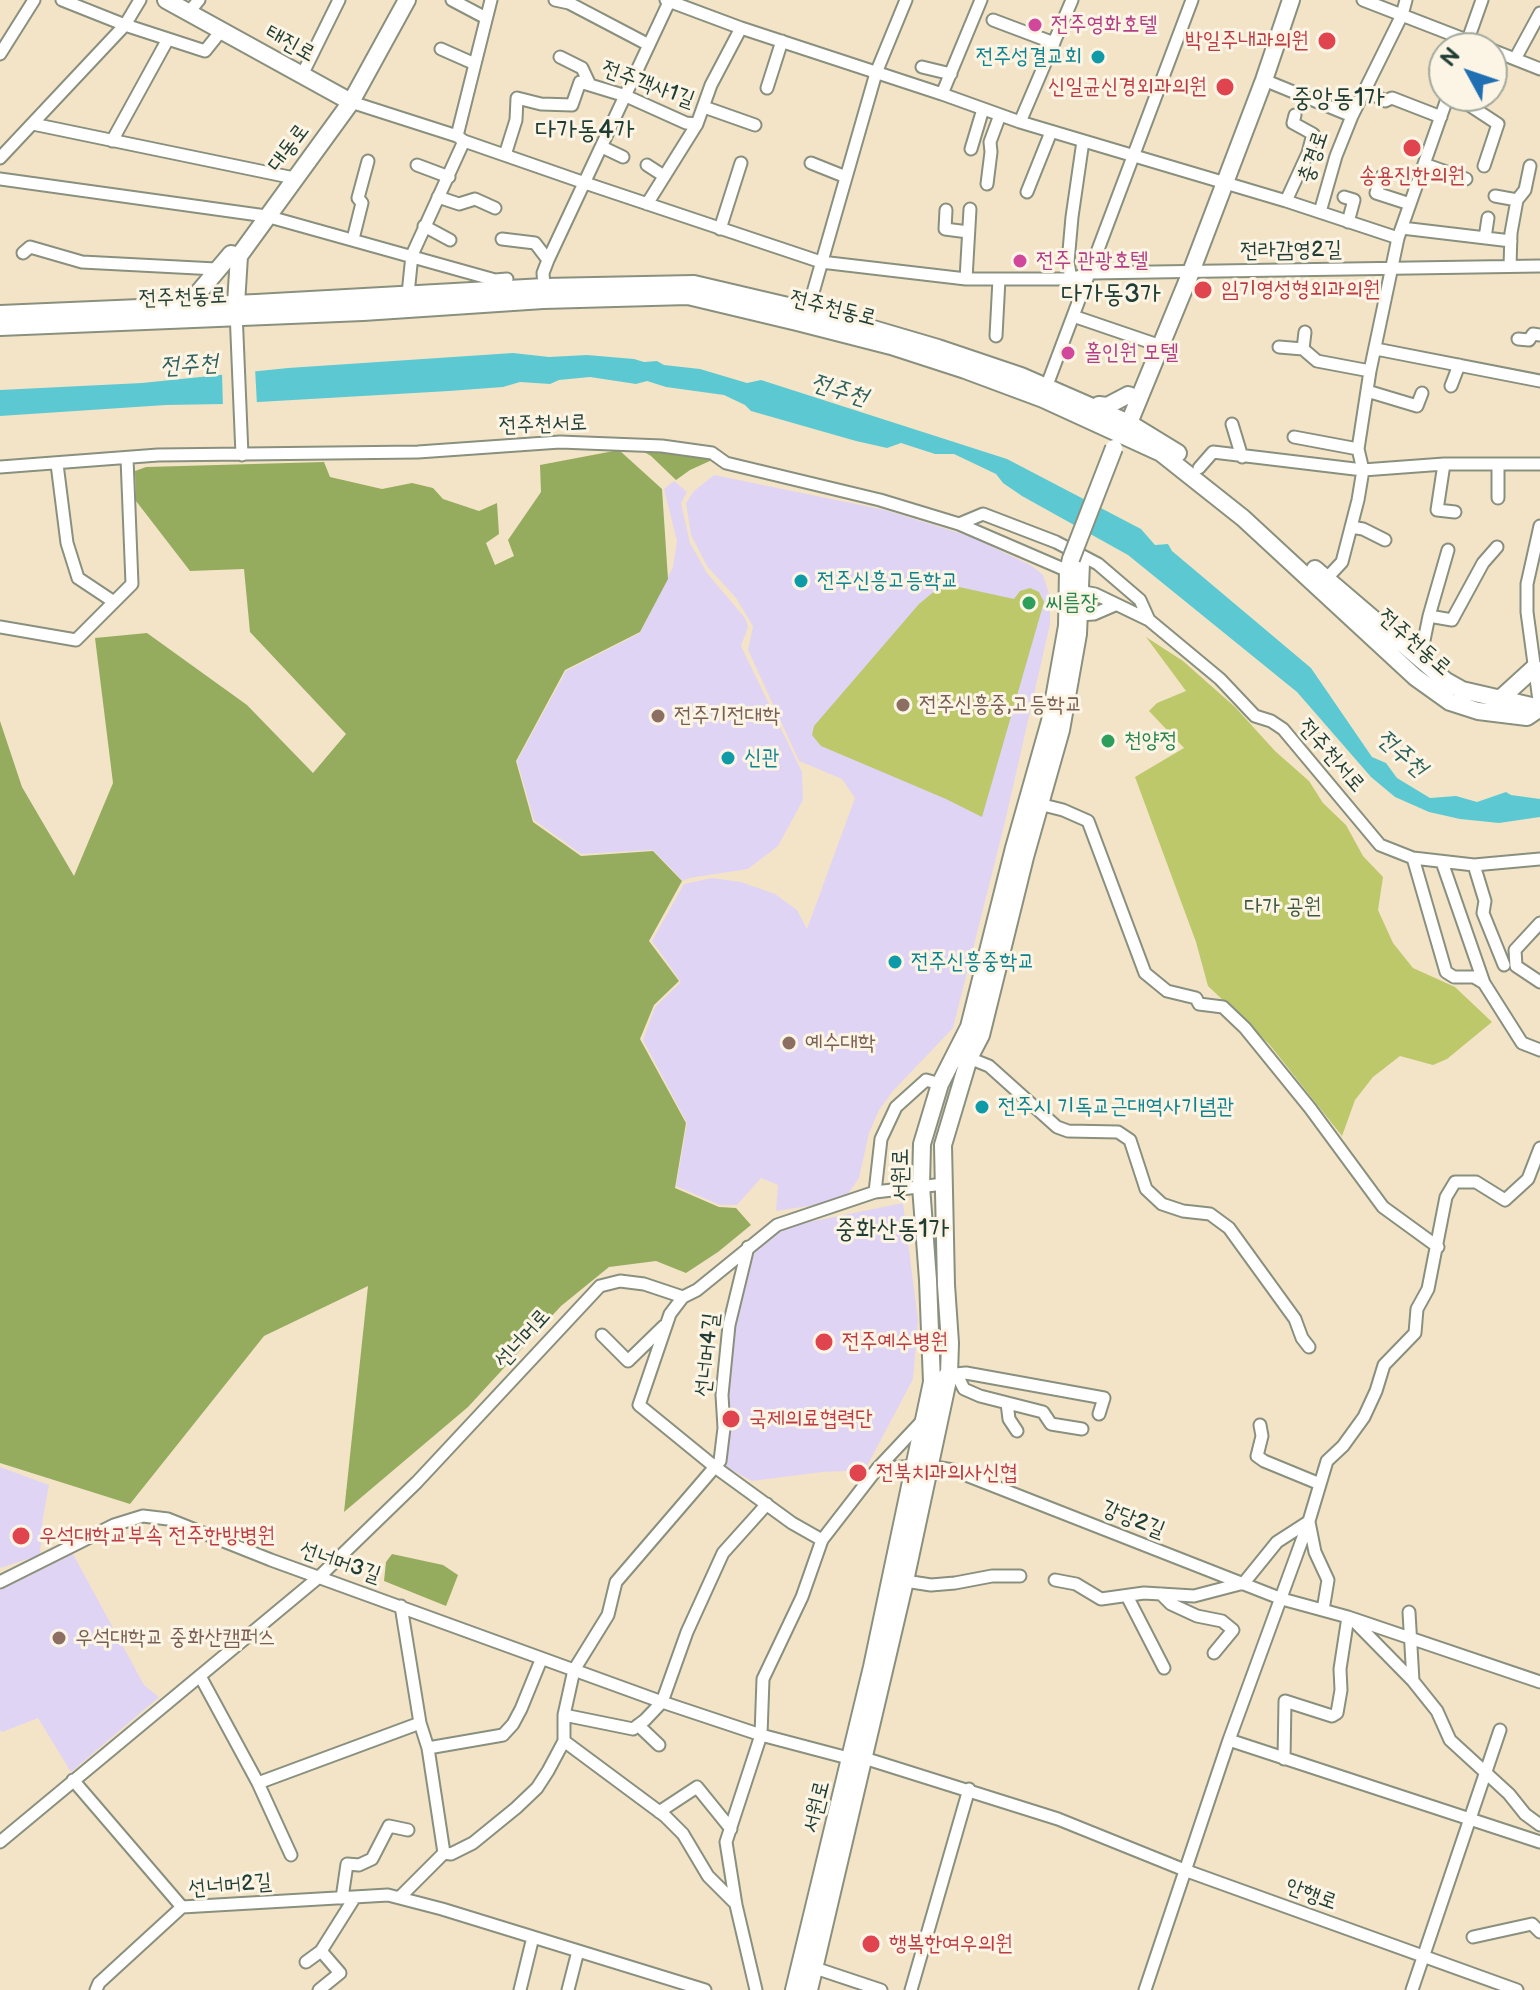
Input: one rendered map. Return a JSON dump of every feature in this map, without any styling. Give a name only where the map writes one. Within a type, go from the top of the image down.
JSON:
[{"type":"street","points":[[0,54],[34,0]]},
{"type":"street","points":[[62,0],[205,51],[221,31]]},
{"type":"street","points":[[0,158],[125,25],[140,0]]},
{"type":"street","name":"태진로","points":[[166,0],[194,7],[221,31],[351,102]]},
{"type":"street","points":[[302,75],[339,0]]},
{"type":"street","name":"대동로","points":[[239,256],[351,102],[407,0]]},
{"type":"street","points":[[452,0],[486,18]]},
{"type":"street","points":[[408,294],[412,255],[449,177],[491,0]]},
{"type":"street","points":[[555,0],[569,3],[649,45]]},
{"type":"street","points":[[544,287],[543,273],[548,260],[668,0]]},
{"type":"street","name":"충경로","points":[[668,0],[741,28],[1051,132],[1348,222],[1400,233]]},
{"type":"street","points":[[808,310],[876,73],[906,0]]},
{"type":"street","points":[[942,94],[981,0]]},
{"type":"street","points":[[1020,122],[1072,0]]},
{"type":"street","points":[[1047,385],[1192,0]]},
{"type":"street","points":[[1073,564],[1191,272],[1291,0]]},
{"type":"street","points":[[1363,0],[1440,32]]},
{"type":"street","points":[[1352,116],[1402,15],[1406,0]]},
{"type":"street","points":[[1470,32],[1482,0]]},
{"type":"street","points":[[1515,59],[1540,13]]},
{"type":"street","points":[[993,20],[1054,43]]},
{"type":"street","name":"전주객사1길","points":[[647,204],[697,124],[711,85],[741,28]]},
{"type":"street","points":[[112,141],[168,39]]},
{"type":"street","points":[[767,88],[782,41]]},
{"type":"street","points":[[441,49],[475,64]]},
{"type":"street","points":[[1508,56],[1540,69]]},
{"type":"street","points":[[560,57],[582,68],[590,85]]},
{"type":"street","points":[[922,67],[951,74]]},
{"type":"street","name":"충경로","points":[[1264,80],[1352,116],[1336,156],[1320,212]]},
{"type":"street","name":"전주객사1길","points":[[505,155],[516,120],[517,98],[541,104],[572,105],[580,82],[626,96],[686,123],[697,124]]},
{"type":"street","points":[[1365,90],[1385,101],[1392,98],[1441,117]]},
{"type":"street","points":[[351,102],[821,262],[966,279],[1071,279],[1090,273],[1191,272]]},
{"type":"street","points":[[704,107],[755,125]]},
{"type":"street","points":[[971,149],[983,109]]},
{"type":"street","points":[[1326,579],[1342,562],[1358,500],[1363,470],[1358,449],[1370,371],[1400,233],[1443,112]]},
{"type":"street","points":[[1480,112],[1498,124],[1484,166]]},
{"type":"street","points":[[987,184],[990,142],[1000,115]]},
{"type":"street","name":"충경로","points":[[1286,201],[1308,153],[1313,134],[1293,123],[1295,115]]},
{"type":"street","points":[[33,124],[294,178]]},
{"type":"street","points":[[1027,192],[1051,132]]},
{"type":"street","points":[[1071,279],[1068,262],[1083,141]]},
{"type":"street","points":[[602,147],[623,157]]},
{"type":"street","points":[[353,239],[362,203],[358,198],[368,161]]},
{"type":"street","points":[[720,229],[741,163]]},
{"type":"street","points":[[811,163],[846,177]]},
{"type":"street","points":[[1424,164],[1466,179]]},
{"type":"street","points":[[417,165],[449,177]]},
{"type":"street","points":[[647,165],[664,176]]},
{"type":"street","points":[[1510,266],[1517,200],[1525,190],[1530,166]]},
{"type":"street","points":[[1382,176],[1376,193],[1410,204]]},
{"type":"street","points":[[0,179],[266,216],[495,280],[507,279]]},
{"type":"street","points":[[1495,196],[1517,200]]},
{"type":"street","points":[[438,197],[459,204],[475,199],[495,208]]},
{"type":"street","name":"충경로","points":[[1344,197],[1354,200],[1348,222]]},
{"type":"street","points":[[966,279],[970,209]]},
{"type":"street","points":[[946,210],[945,229],[968,232]]},
{"type":"street","points":[[1485,238],[1488,218]]},
{"type":"street","points":[[424,226],[450,240]]},
{"type":"street","points":[[1400,233],[1511,241]]},
{"type":"street","points":[[502,239],[535,243],[548,260]]},
{"type":"street","points":[[23,253],[30,247],[82,262],[216,269]]},
{"type":"street","points":[[188,305],[231,254],[239,256],[236,317],[242,455]]},
{"type":"street","name":"전라감영2길","points":[[1191,272],[1540,266]]},
{"type":"street","points":[[996,336],[999,279]]},
{"type":"street","name":"전주천동로","points":[[0,314],[188,305],[236,317],[408,294],[694,284],[808,310],[938,348],[1047,385],[1096,409],[1123,439],[1162,441],[1199,468],[1420,660],[1462,690],[1540,709]]},
{"type":"street","name":"전주천동로","points":[[0,327],[543,300],[688,296],[891,346],[1043,399],[1123,439],[1161,453],[1243,518],[1415,677],[1450,702],[1478,711],[1527,717],[1540,709]]},
{"type":"street","points":[[1073,316],[1161,346]]},
{"type":"street","points":[[1303,349],[1305,332]]},
{"type":"street","points":[[1518,339],[1529,340],[1533,334],[1540,335]]},
{"type":"street","points":[[1279,347],[1303,349],[1317,361],[1370,371]]},
{"type":"street","points":[[1376,349],[1540,381]]},
{"type":"street","points":[[1451,386],[1459,365]]},
{"type":"street","points":[[1367,391],[1417,406],[1422,393]]},
{"type":"street","points":[[1096,409],[1099,405],[1107,406],[1128,395],[1138,399]]},
{"type":"street","points":[[1232,424],[1242,457]]},
{"type":"street","points":[[1294,437],[1358,449]]},
{"type":"street","name":"전주천서로","points":[[0,467],[127,458],[418,452],[560,442],[662,446],[712,453],[726,463],[866,496],[959,524],[1073,564]]},
{"type":"street","points":[[1199,468],[1213,452],[1363,470],[1444,464],[1540,464]]},
{"type":"street","points":[[0,627],[76,640],[132,584],[127,458]]},
{"type":"street","points":[[57,464],[67,543],[78,578],[114,602]]},
{"type":"street","points":[[1444,464],[1437,510],[1455,512]]},
{"type":"street","points":[[1498,464],[1498,498]]},
{"type":"street","points":[[959,524],[983,514],[1056,542],[1098,564],[1140,600],[1149,620]]},
{"type":"street","points":[[1540,526],[1527,584],[1527,612],[1540,709]]},
{"type":"street","points":[[1351,527],[1363,529],[1385,540]]},
{"type":"street","name":"전주천동로","points":[[1429,616],[1452,620],[1483,563],[1497,547]]},
{"type":"street","name":"전주천동로","points":[[1420,660],[1448,550]]},
{"type":"street","name":"서원로","points":[[946,1375],[921,1186],[922,1144],[940,1084],[969,1027],[1033,803],[1061,730],[1078,634],[1079,591],[1073,564]]},
{"type":"street","name":"서원로","points":[[794,1990],[905,1581],[930,1420],[946,1375],[950,1343],[943,1145],[969,1058],[981,1035],[1033,803],[1067,626],[1073,564]]},
{"type":"street","name":"전주천서로","points":[[1079,591],[1095,594],[1149,620],[1220,679],[1255,716],[1283,729],[1380,845],[1413,858],[1474,865],[1540,859]]},
{"type":"street","points":[[1078,615],[1094,614],[1115,605]]},
{"type":"street","points":[[1500,699],[1534,668]]},
{"type":"street","points":[[1033,803],[1063,810],[1088,821],[1145,973],[1167,991],[1196,998],[1199,1004],[1223,1007],[1245,1028],[1310,1108],[1383,1207],[1438,1247]]},
{"type":"street","points":[[1413,858],[1446,972],[1454,977],[1474,977],[1484,983]]},
{"type":"street","points":[[1442,862],[1484,983],[1522,1043],[1540,1050]]},
{"type":"street","points":[[1474,865],[1485,901],[1483,913],[1504,965]]},
{"type":"street","points":[[1540,923],[1515,950],[1516,966],[1540,982]]},
{"type":"street","points":[[969,1058],[989,1066],[1057,1127],[1068,1131],[1118,1132],[1130,1140],[1146,1189],[1162,1204],[1183,1211],[1210,1214],[1229,1228],[1295,1319],[1309,1347]]},
{"type":"street","points":[[875,1192],[881,1139],[896,1107],[926,1080],[940,1084]]},
{"type":"street","points":[[1145,1990],[1229,1740],[1309,1521],[1327,1461],[1343,1446],[1364,1417],[1384,1365],[1415,1333],[1417,1309],[1428,1289],[1446,1197],[1455,1182],[1476,1182],[1505,1200],[1528,1179],[1540,1148]]},
{"type":"street","points":[[683,1297],[697,1290],[777,1225],[875,1192],[944,1184]]},
{"type":"street","name":"선너머4길","points":[[574,1670],[608,1615],[616,1582],[720,1461],[729,1325],[748,1246]]},
{"type":"street","name":"선너머로","points":[[0,1842],[319,1577],[417,1482],[600,1286],[620,1281],[644,1284],[683,1297]]},
{"type":"street","name":"선너머4길","points":[[683,1297],[670,1314],[639,1405],[715,1467],[822,1540]]},
{"type":"street","points":[[602,1335],[628,1361],[666,1324]]},
{"type":"street","points":[[946,1375],[966,1373],[1104,1398],[1099,1414]]},
{"type":"street","points":[[946,1375],[964,1389],[980,1396],[1043,1412],[1051,1424],[1082,1429]]},
{"type":"street","points":[[1007,1403],[1009,1419],[1017,1431]]},
{"type":"street","points":[[756,1990],[736,1905],[726,1842],[761,1735],[763,1679],[822,1540],[877,1469],[930,1420]]},
{"type":"street","points":[[1260,1425],[1262,1436],[1257,1456],[1320,1484]]},
{"type":"street","points":[[877,1469],[922,1466]]},
{"type":"street","name":"서원로","points":[[809,1990],[900,1542],[922,1466]]},
{"type":"street","name":"강당2길","points":[[922,1466],[953,1470],[1282,1599],[1349,1618],[1540,1682]]},
{"type":"street","points":[[564,1715],[633,1729],[662,1702],[678,1656],[723,1553],[767,1504]]},
{"type":"street","name":"선너머3길","points":[[0,1582],[114,1525],[143,1516],[168,1519],[541,1660],[761,1735],[858,1759]]},
{"type":"street","points":[[1055,1580],[1076,1584],[1101,1599],[1144,1593],[1194,1596],[1242,1584],[1277,1542],[1309,1521]]},
{"type":"street","points":[[1309,1521],[1315,1552],[1328,1580],[1323,1610]]},
{"type":"street","points":[[905,1581],[931,1585],[992,1576],[1020,1576]]},
{"type":"street","points":[[1161,1594],[1171,1604],[1197,1616],[1222,1621],[1233,1630],[1214,1653]]},
{"type":"street","points":[[1127,1596],[1164,1668]]},
{"type":"street","name":"선너머3길","points":[[401,1606],[420,1723],[428,1748]]},
{"type":"street","points":[[1409,1612],[1413,1681]]},
{"type":"street","points":[[1284,1759],[1285,1701],[1332,1716],[1337,1713],[1341,1690],[1340,1669],[1349,1618]]},
{"type":"street","points":[[1349,1618],[1413,1681],[1437,1711],[1450,1740],[1540,1825]]},
{"type":"street","points":[[444,1853],[428,1748],[503,1735],[521,1709],[541,1660]]},
{"type":"street","points":[[444,1853],[451,1854],[473,1843],[537,1788],[564,1741],[564,1715],[574,1670]]},
{"type":"street","points":[[200,1676],[258,1783],[291,1855]]},
{"type":"street","points":[[258,1783],[420,1723]]},
{"type":"street","points":[[638,1725],[659,1745]]},
{"type":"street","points":[[1412,1990],[1500,1730]]},
{"type":"street","points":[[1229,1740],[1540,1842]]},
{"type":"street","points":[[564,1741],[659,1812],[683,1834],[708,1876],[736,1905]]},
{"type":"street","name":"안행로","points":[[858,1759],[969,1789],[1058,1819],[1187,1871],[1517,1990]]},
{"type":"street","points":[[73,1780],[182,1907]]},
{"type":"street","points":[[659,1812],[697,1787],[731,1829]]},
{"type":"street","points":[[911,1990],[969,1789]]},
{"type":"street","points":[[306,1962],[321,1951],[348,1898],[347,1864],[359,1865],[372,1859],[389,1826],[408,1830]]},
{"type":"street","points":[[400,1897],[444,1853]]},
{"type":"street","name":"선너머2길","points":[[96,1990],[99,1983],[182,1907],[400,1897],[705,1990]]},
{"type":"street","points":[[1473,1937],[1532,1924],[1540,1932]]},
{"type":"street","points":[[520,1990],[533,1937]]},
{"type":"street","points":[[319,1990],[340,1973],[321,1951]]},
{"type":"street","points":[[568,1990],[578,1951]]},
{"type":"street","points":[[815,1968],[881,1990]]},
{"type":"shaded area","name":"전주신흥중,고등학교","points":[[714,475],[885,510],[972,537],[1032,566],[1043,575],[1050,597],[1050,624],[1004,826],[953,1028],[879,1110],[869,1133],[859,1178],[843,1201],[776,1211],[778,1185],[761,1178],[737,1205],[720,1205],[676,1186],[687,1123],[643,1040],[655,1007],[681,982],[652,941],[684,884],[712,878],[741,882],[775,894],[797,910],[807,929],[855,798],[842,779],[799,761],[748,650],[753,626],[736,598],[707,566],[691,535],[686,503],[694,491]]},
{"type":"shaded area","name":"전주기전대학","points":[[674,481],[687,492],[681,503],[690,543],[707,573],[745,618],[748,627],[741,646],[802,772],[803,800],[778,846],[748,869],[683,881],[653,850],[581,854],[534,820],[517,761],[566,671],[640,633],[673,567],[677,541],[664,489]]},
{"type":"shaded area","name":"전주예수병원","points":[[903,1203],[918,1320],[913,1379],[865,1470],[752,1481],[724,1466],[728,1426],[725,1404],[728,1365],[740,1299],[754,1249],[770,1230]]},
{"type":"shaded area","name":"우석대학교부속 전주한방병원","points":[[0,1467],[49,1485],[40,1555],[0,1568]]},
{"type":"shaded area","name":"우석대학교 중화산캠퍼스","points":[[73,1554],[144,1685],[159,1697],[71,1772],[38,1718],[2,1732],[0,1730],[0,1590]]},
{"type":"green space","points":[[639,449],[712,460],[676,480]]},
{"type":"green space","points":[[619,450],[662,489],[668,579],[640,632],[565,670],[516,761],[533,822],[581,856],[653,851],[682,881],[649,941],[679,981],[654,1005],[640,1039],[686,1123],[675,1188],[719,1207],[736,1208],[751,1225],[686,1273],[656,1261],[609,1267],[561,1306],[468,1407],[344,1512],[368,1286],[264,1336],[130,1504],[0,1463],[0,721],[22,787],[74,876],[113,783],[95,638],[147,633],[247,705],[313,773],[346,734],[250,632],[244,569],[190,571],[136,501],[135,471],[146,467],[324,462],[330,477],[382,489],[412,483],[433,488],[443,499],[479,511],[497,503],[499,534],[486,543],[495,565],[514,556],[508,540],[541,492],[540,465]]},
{"type":"green space","points":[[950,585],[1014,599],[1020,591],[1030,588],[1039,592],[1044,602],[982,817],[821,746],[812,735],[814,726],[919,604],[936,590]]},
{"type":"green space","name":"다가 공원","points":[[1146,637],[1183,661],[1235,707],[1275,751],[1309,781],[1323,803],[1346,825],[1363,856],[1383,877],[1378,910],[1393,943],[1413,968],[1455,987],[1492,1022],[1447,1059],[1433,1065],[1400,1056],[1373,1077],[1355,1100],[1342,1136],[1269,1044],[1208,986],[1196,942],[1135,777],[1184,748],[1149,711],[1157,703],[1186,691]]},
{"type":"green space","points":[[392,1554],[443,1565],[458,1575],[446,1606],[384,1581],[386,1562]]},
{"type":"water","points":[[513,353],[657,361],[664,365],[700,369],[747,383],[761,380],[1007,459],[1141,529],[1155,545],[1168,544],[1172,551],[1311,668],[1372,757],[1386,763],[1397,778],[1430,798],[1456,796],[1477,802],[1506,792],[1540,799],[1540,817],[1499,823],[1460,819],[1429,812],[1395,797],[1371,777],[1297,692],[1128,555],[1022,496],[996,474],[954,454],[935,454],[901,443],[887,448],[856,441],[751,411],[724,395],[666,387],[647,381],[636,384],[590,377],[550,384],[520,382],[503,387],[449,391],[0,416],[0,390],[142,383],[288,368]]},
{"type":"pier","points":[[255,368],[257,405],[223,408],[222,372]]},
{"type":"place","name":"전주영화호텔","points":[[1035,25]]},
{"type":"place","name":"박일주내과의원","points":[[1327,41]]},
{"type":"place","name":"전주성결교회","points":[[1098,57]]},
{"type":"place","name":"신일균신경외과의원","points":[[1225,87]]},
{"type":"place","name":"송용진한의원","points":[[1412,148]]},
{"type":"place","name":"전주 관광호텔","points":[[1020,261]]},
{"type":"place","name":"임기영성형외과의원","points":[[1203,290]]},
{"type":"place","name":"홀인원 모텔","points":[[1068,353]]},
{"type":"place","name":"전주신흥고등학교","points":[[801,581]]},
{"type":"place","name":"씨름장","points":[[1029,603]]},
{"type":"place","name":"전주신흥중,고등학교","points":[[903,705]]},
{"type":"place","name":"전주기전대학","points":[[658,716]]},
{"type":"place","name":"천양정","points":[[1108,741]]},
{"type":"place","name":"신관","points":[[728,758]]},
{"type":"place","name":"전주신흥중학교","points":[[895,962]]},
{"type":"place","name":"예수대학","points":[[789,1043]]},
{"type":"place","name":"전주시 기독교근대역사기념관","points":[[982,1107]]},
{"type":"place","name":"전주예수병원","points":[[824,1342]]},
{"type":"place","name":"국제의료협력단","points":[[731,1419]]},
{"type":"place","name":"전북치과의사신협","points":[[858,1473]]},
{"type":"place","name":"우석대학교부속 전주한방병원","points":[[21,1536]]},
{"type":"place","name":"우석대학교 중화산캠퍼스","points":[[59,1638]]},
{"type":"place","name":"행복한여우의원","points":[[871,1944]]},
{"type":"district","name":"중앙동1가","points":[[1338,99]]},
{"type":"district","name":"다가동4가","points":[[585,131]]},
{"type":"district","name":"다가동3가","points":[[1111,295]]},
{"type":"district","name":"중화산동1가","points":[[892,1230]]},
{"type":"water label","name":"전주천","points":[[189,366]]},
{"type":"water label","name":"전주천","points":[[839,391]]},
{"type":"water label","name":"전주천","points":[[1401,754]]}]
